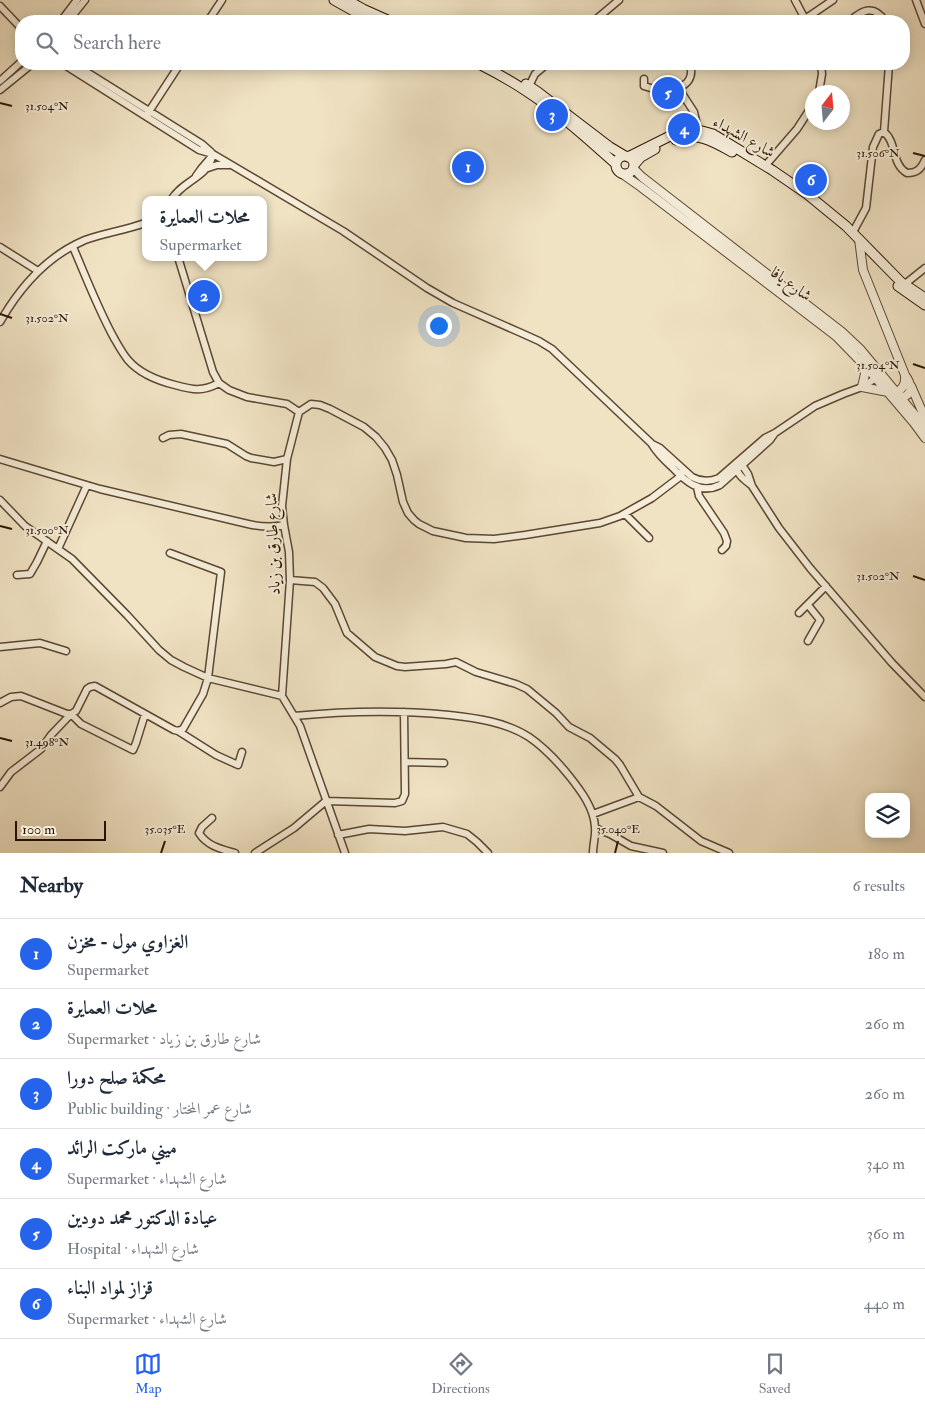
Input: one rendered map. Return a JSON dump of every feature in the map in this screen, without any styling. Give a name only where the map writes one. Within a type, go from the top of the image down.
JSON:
[{"type":"main road","points":[[334,0],[361,15]]},
{"type":"main road","points":[[347,0],[376,15]]},
{"type":"main road","points":[[492,70],[528,92],[571,125],[616,164],[616,169],[621,173],[627,174],[630,172],[633,166],[632,160],[610,147],[529,86],[502,70]]},
{"type":"main road","name":"شارع الشهداء","points":[[626,156],[686,130],[698,130],[713,134],[808,194],[830,211],[905,284],[925,298]]},
{"type":"main road","name":"شارع الشهداء","points":[[633,166],[641,157],[679,138],[694,136],[704,138],[731,151],[804,197],[857,239],[897,286],[925,305]]},
{"type":"main road","points":[[616,164],[620,158],[626,156]]},
{"type":"street","points":[[65,15],[77,0]]},
{"type":"street","points":[[73,15],[85,0]]},
{"type":"street","points":[[212,15],[222,0]]},
{"type":"street","points":[[601,15],[619,0]]},
{"type":"street","points":[[795,0],[803,15]]},
{"type":"street","points":[[813,15],[833,0]]},
{"type":"street","points":[[916,0],[925,24]]},
{"type":"street","points":[[0,6],[15,22]]},
{"type":"street","points":[[857,15],[862,11],[869,10],[881,15]]},
{"type":"street","points":[[0,81],[15,67]]},
{"type":"street","points":[[0,90],[25,70]]},
{"type":"street","points":[[73,70],[202,144],[213,154],[343,231],[427,288],[453,303],[539,341],[552,349],[568,362],[651,443],[656,452],[691,484],[697,487],[715,487],[720,485],[738,466]]},
{"type":"street","points":[[83,70],[199,150],[213,154]]},
{"type":"street","points":[[147,113],[176,70]]},
{"type":"street","points":[[529,86],[535,74],[540,70]]},
{"type":"street","points":[[644,79],[644,86],[654,90],[679,89],[684,86],[691,70]]},
{"type":"street","points":[[820,85],[822,70]]},
{"type":"street","points":[[884,132],[889,70]]},
{"type":"street","points":[[679,89],[694,112],[698,130]]},
{"type":"street","points":[[765,166],[798,129],[805,118]]},
{"type":"street","points":[[884,132],[889,136],[899,167],[902,170],[907,173],[917,172],[925,160]]},
{"type":"street","points":[[884,132],[879,134],[874,147],[866,208],[857,239],[863,270],[905,375],[925,418]]},
{"type":"street","points":[[199,150],[206,167]]},
{"type":"street","points":[[175,196],[212,163],[213,154]]},
{"type":"street","points":[[206,167],[232,165]]},
{"type":"street","name":"شارع يافا","points":[[633,166],[642,177],[842,332],[861,350],[888,392],[898,397],[925,438]]},
{"type":"street","name":"شارع يافا","points":[[621,173],[836,336],[880,378],[925,427]]},
{"type":"street","points":[[0,322],[19,292],[38,271],[56,256],[84,241],[142,223]]},
{"type":"street","points":[[0,247],[38,271]]},
{"type":"street","points":[[73,247],[107,324],[128,361],[152,377],[183,388],[208,389],[219,383]]},
{"type":"street","points":[[179,261],[213,372],[219,383],[229,390],[248,397],[287,404],[299,412],[311,404],[320,405],[364,427],[376,437],[392,460],[403,502],[408,513],[419,524],[434,531],[466,538],[494,539],[600,523],[639,507],[662,491],[680,472]]},
{"type":"street","points":[[905,284],[925,268]]},
{"type":"street","points":[[862,362],[865,374],[862,388]]},
{"type":"street","points":[[898,397],[906,383],[905,375]]},
{"type":"street","points":[[680,472],[698,480],[706,481],[719,478],[738,466],[775,434],[815,406],[862,388],[880,378]]},
{"type":"street","points":[[898,397],[910,393],[911,386]]},
{"type":"street","points":[[862,388],[888,392]]},
{"type":"street","name":"شارع طارق بن زياد","points":[[282,696],[290,580],[289,552],[282,506],[287,459],[299,412]]},
{"type":"street","points":[[163,438],[169,435],[181,434],[226,444],[252,458],[274,462],[287,459]]},
{"type":"street","points":[[0,458],[87,485],[248,524],[262,527],[284,525]]},
{"type":"street","points":[[738,466],[748,474],[752,486],[779,528],[892,663],[925,697]]},
{"type":"street","points":[[58,549],[87,485]]},
{"type":"street","points":[[697,487],[699,496],[724,533],[727,541],[726,546],[722,550]]},
{"type":"street","points":[[0,500],[25,526],[72,559],[166,656],[181,666],[208,678],[282,696],[294,716],[307,745],[345,853]]},
{"type":"street","points":[[625,514],[649,538]]},
{"type":"street","points":[[17,575],[30,574],[46,541]]},
{"type":"street","points":[[170,553],[221,572],[208,678],[204,694],[184,728],[178,731]]},
{"type":"street","points":[[290,580],[315,582],[323,588],[335,604],[347,632],[375,657],[397,666],[405,667],[456,662],[476,672],[527,689],[570,727],[590,738],[615,759],[639,797],[656,806],[701,841],[730,853]]},
{"type":"street","points":[[799,613],[826,586]]},
{"type":"street","points":[[808,605],[820,620],[808,641]]},
{"type":"street","points":[[0,647],[40,643],[66,651]]},
{"type":"street","points":[[0,788],[12,772],[41,749],[51,735],[76,711],[85,691],[94,686],[178,731],[216,755],[238,765],[242,752]]},
{"type":"street","points":[[0,703],[11,697],[21,696],[71,714],[81,724],[133,750],[145,714]]},
{"type":"street","points":[[294,716],[371,711],[404,712],[472,718],[511,728],[529,737],[558,762],[577,786],[593,814],[595,828],[592,853]]},
{"type":"street","points":[[254,853],[294,828],[326,801],[395,803],[402,801],[405,794],[404,712]]},
{"type":"street","points":[[405,762],[444,762]]},
{"type":"street","points":[[593,814],[639,797]]},
{"type":"street","points":[[212,818],[202,827],[199,833],[203,840],[216,847],[235,853]]},
{"type":"street","points":[[338,834],[369,829],[405,831],[443,827],[467,834],[488,853]]},
{"type":"street","points":[[595,828],[631,846],[663,853]]},
{"type":"place","name":"عيادة الدكتور محمد دودين","points":[[668,93]]},
{"type":"place","name":"محكمة صلح دورا","points":[[552,115]]},
{"type":"place","name":"ميني ماركت الرائد","points":[[684,129]]},
{"type":"place","name":"الغزاوي مول - مخزن","points":[[468,167]]},
{"type":"place","name":"قزاز لمواد البناء","points":[[811,180]]},
{"type":"place","name":"محلات العمايرة","points":[[204,296]]}]
